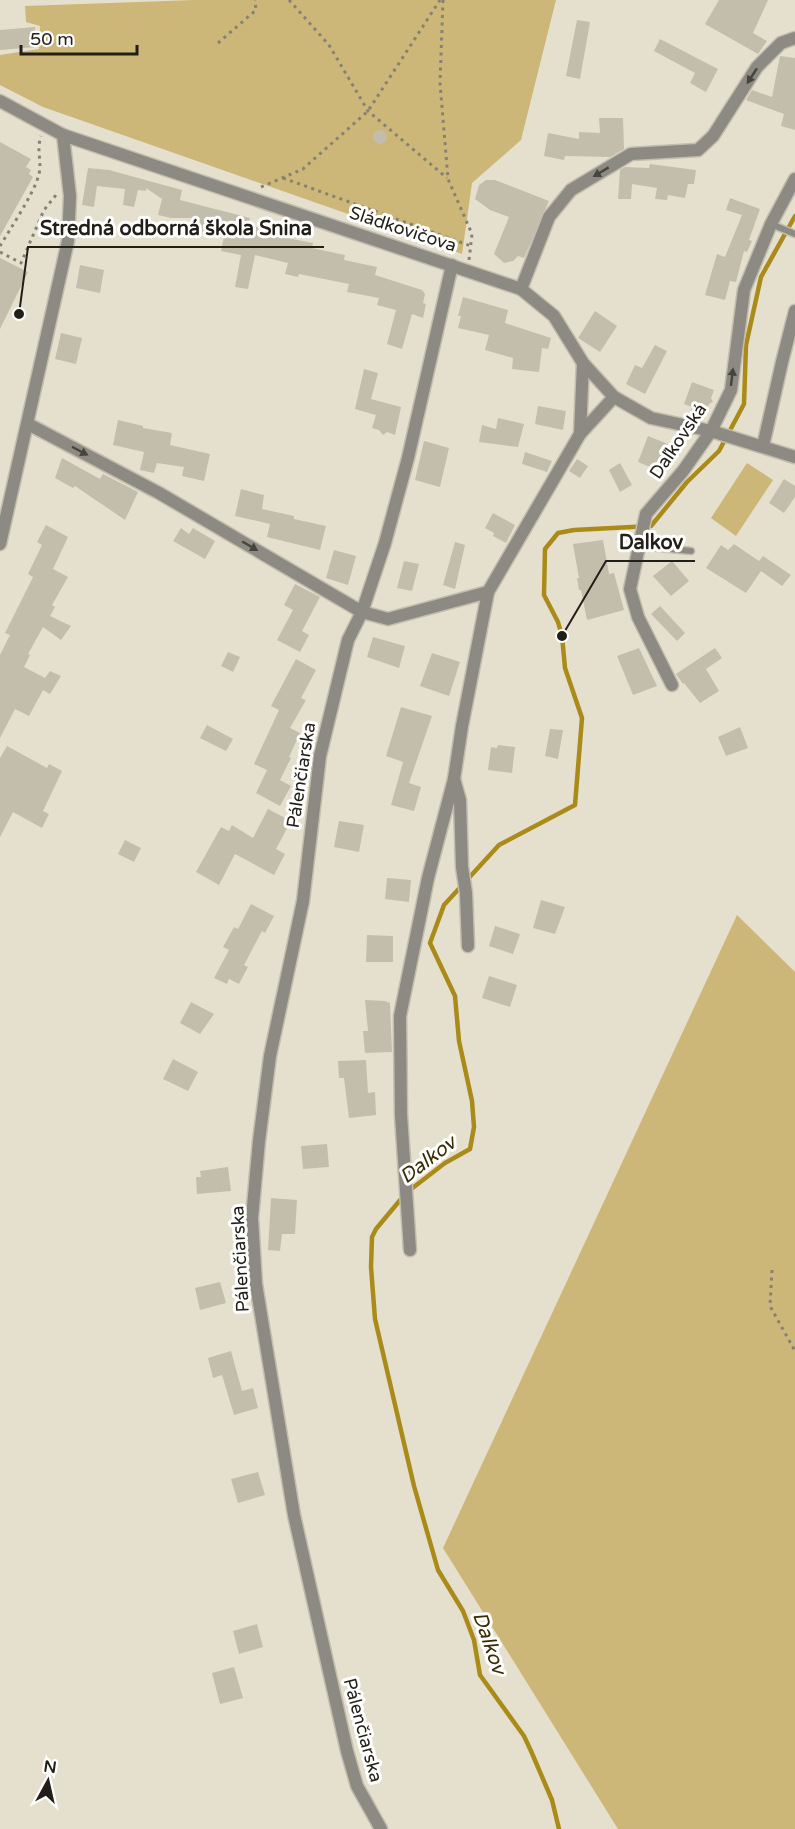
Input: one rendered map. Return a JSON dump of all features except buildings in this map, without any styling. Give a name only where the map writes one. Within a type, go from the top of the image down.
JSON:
[{"type":"street","points":[[521,289],[549,216],[571,190],[631,154],[698,150],[713,136],[757,67],[781,43],[795,38]]},
{"type":"street","name":"Sládkovičova","points":[[0,101],[63,135],[521,289],[554,316],[583,363],[614,397],[651,418],[715,432],[764,446]]},
{"type":"street","points":[[0,544],[68,241],[70,196],[63,135]]},
{"type":"street","name":"Daľkovská","points":[[672,686],[638,618],[630,589],[646,514],[715,432],[731,390],[744,290],[776,225],[795,179]]},
{"type":"street","name":"Pálenčiarska","points":[[381,1829],[357,1786],[347,1751],[294,1515],[256,1284],[252,1218],[270,1056],[303,901],[320,756],[348,640],[362,612],[385,543],[408,458],[452,264]]},
{"type":"street","points":[[795,311],[764,446],[795,457]]},
{"type":"street","points":[[580,434],[583,363]]},
{"type":"street","points":[[410,1250],[401,1115],[400,1016],[428,878],[454,779],[488,591],[580,434],[614,397]]},
{"type":"street","points":[[28,424],[159,493],[362,612],[388,619],[488,591]]},
{"type":"street","points":[[454,779],[460,800],[468,946]]},
{"type":"lane","points":[[776,225],[795,234]]},
{"type":"lane","points":[[641,541],[691,551]]},
{"type":"path","points":[[218,43],[256,10],[255,0]]},
{"type":"path","points":[[289,0],[329,45],[368,111],[448,179]]},
{"type":"path","points":[[258,188],[303,169],[368,111],[442,0]]},
{"type":"path","points":[[442,0],[440,83],[448,179],[472,234],[469,260]]},
{"type":"path","points":[[0,246],[36,182],[40,164],[37,147],[41,135]]},
{"type":"path","points":[[282,178],[471,246]]},
{"type":"path","points":[[0,252],[21,263],[45,210],[57,193]]},
{"type":"path","points":[[772,1270],[770,1306],[795,1350]]},
{"type":"shaded area","points":[[194,0],[556,0],[521,140],[472,183],[462,254],[43,107],[0,85],[0,55],[39,49],[40,26],[26,22],[25,6]]},
{"type":"shaded area","points":[[747,463],[773,480],[736,536],[711,518]]},
{"type":"shaded area","points":[[737,915],[795,972],[795,1829],[618,1829],[443,1548]]},
{"type":"waterway","name":"Dalkov","points":[[559,1829],[552,1800],[524,1736],[480,1675],[474,1640],[463,1611],[438,1570],[414,1486],[375,1319],[371,1267],[372,1237],[406,1193],[445,1163],[470,1149],[474,1127],[472,1101],[459,1041],[455,996],[430,943],[444,905],[499,845],[575,805],[582,718],[565,668],[562,636],[558,622],[544,595],[545,549],[558,533],[651,526],[687,482],[719,451],[744,404],[746,345],[761,277],[795,216]]},
{"type":"place","name":"Stredná odborná škola Snina","points":[[19,314]]},
{"type":"place","name":"Dalkov","points":[[562,636]]}]
